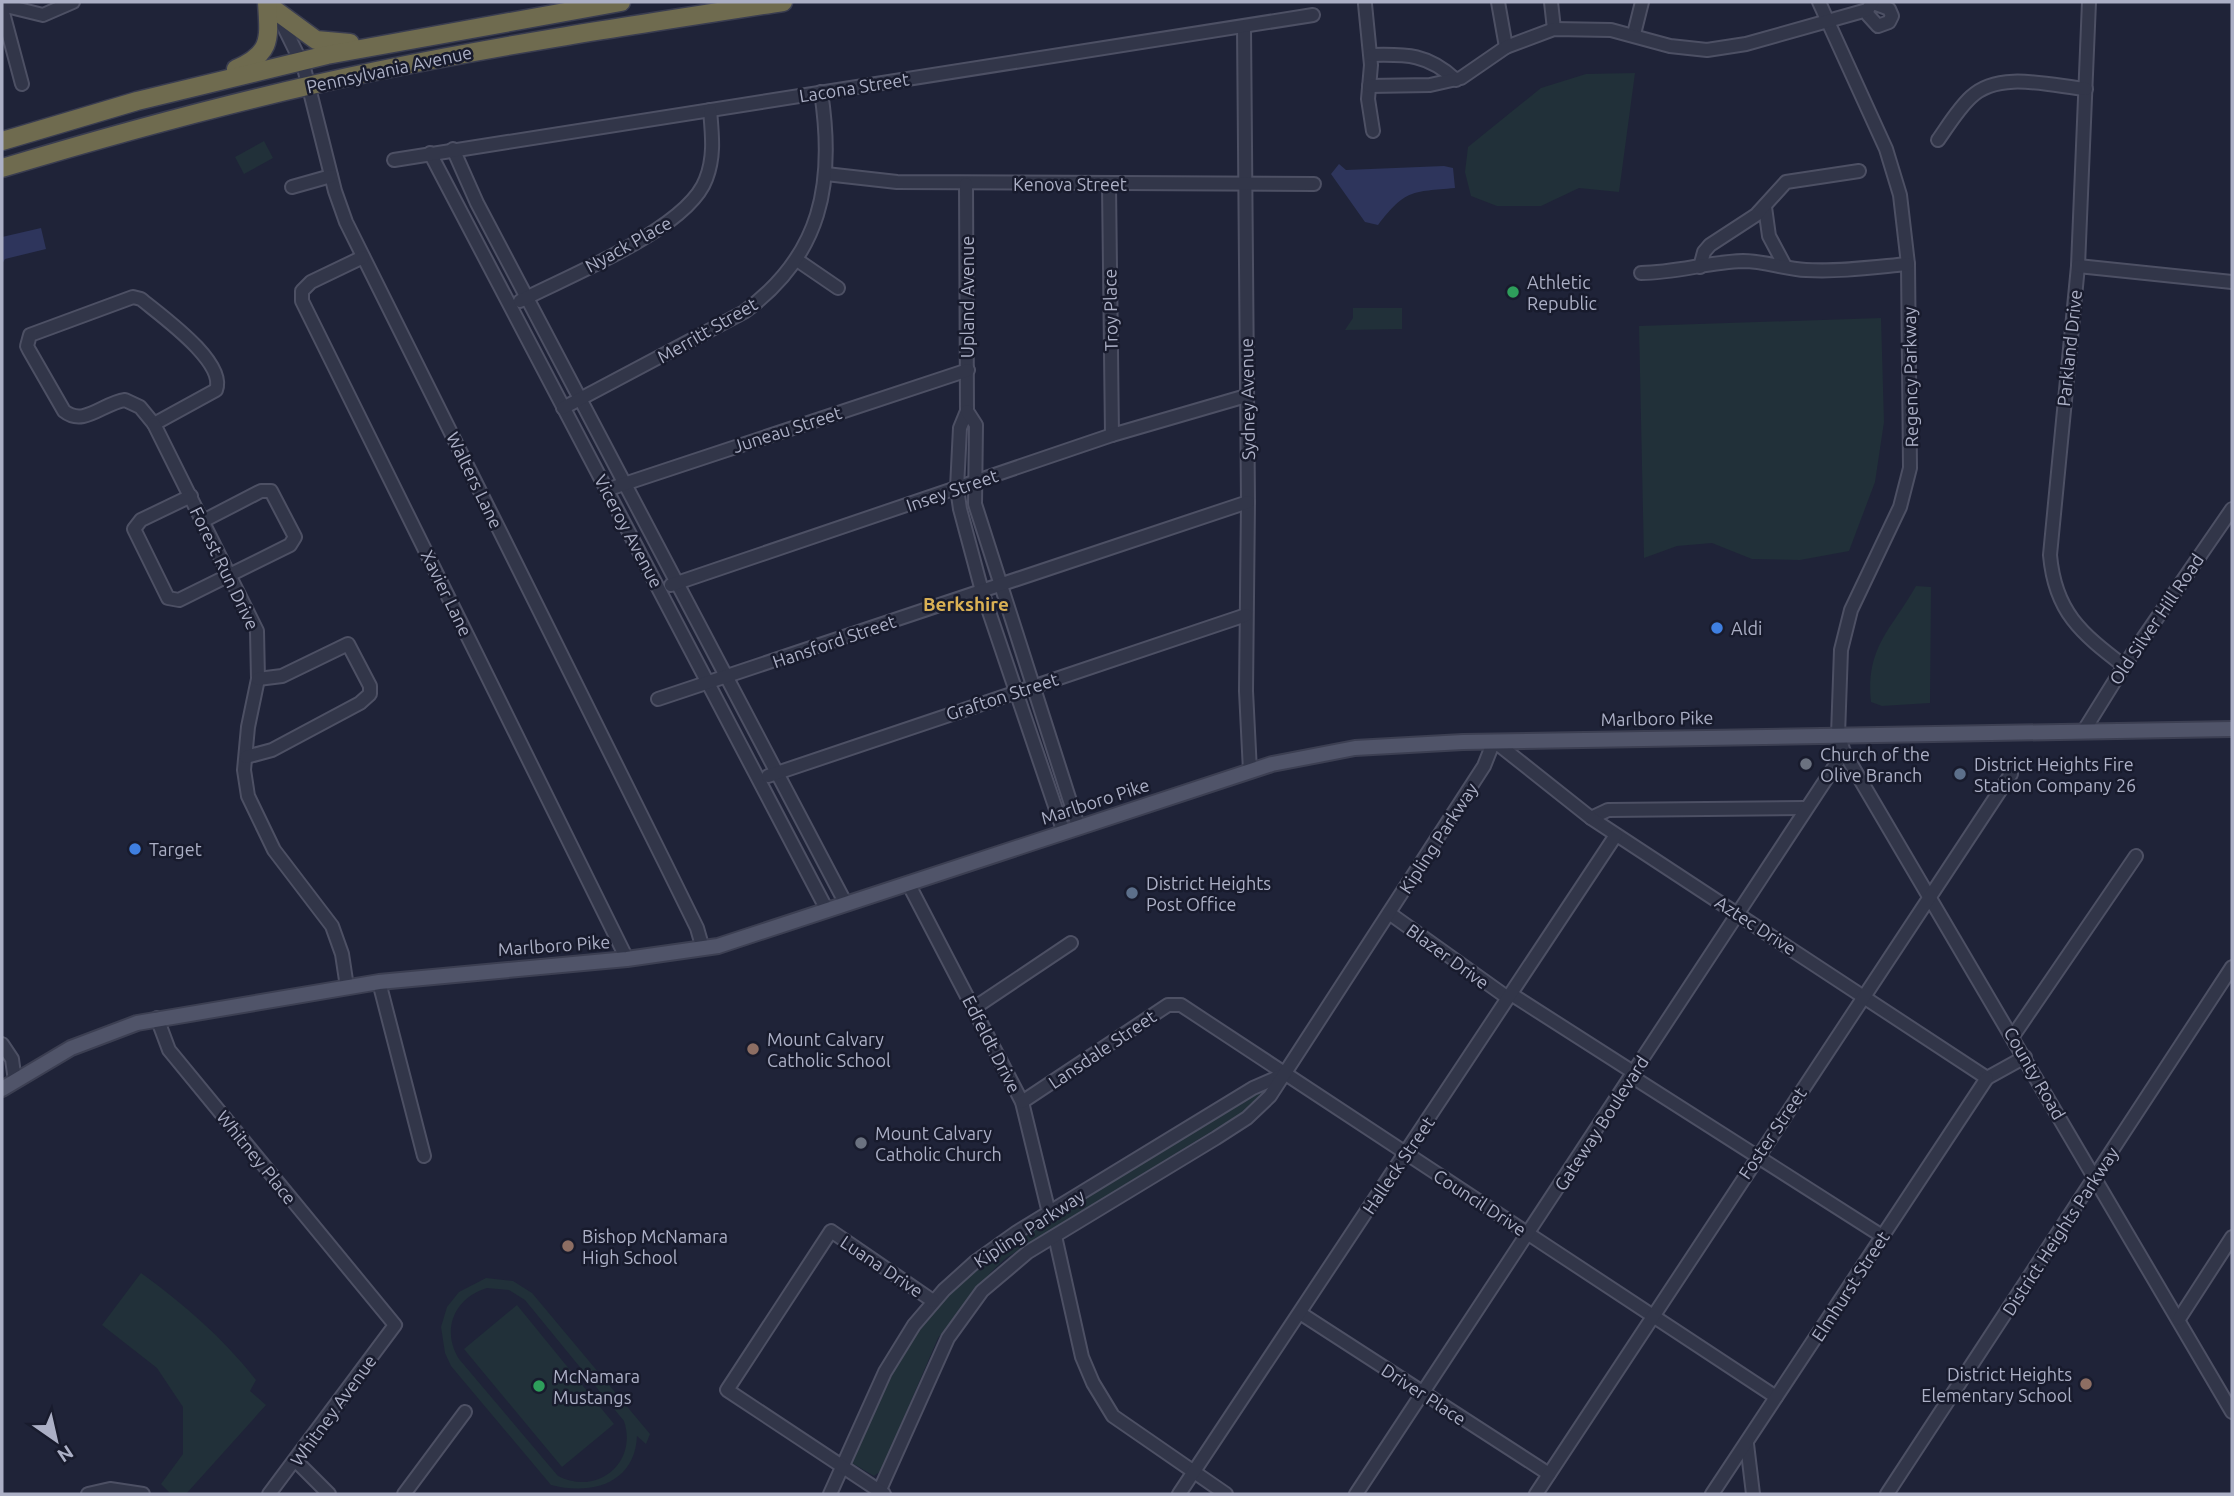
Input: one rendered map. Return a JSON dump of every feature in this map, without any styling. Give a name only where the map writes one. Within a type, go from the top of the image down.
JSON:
[{"type":"highway","name":"Pennsylvania Avenue","points":[[2,141],[188,89],[301,61],[392,42],[621,2]]},
{"type":"highway","name":"Pennsylvania Avenue","points":[[2,167],[150,125],[309,86],[474,52],[783,2]]},
{"type":"highway","points":[[271,4],[304,34],[321,42],[392,42]]},
{"type":"highway","points":[[188,89],[248,64],[260,56],[269,34],[271,4]]},
{"type":"main road","name":"Marlboro Pike","points":[[2,1090],[92,1038],[157,1018],[379,982],[703,948],[909,885],[1063,830],[1250,771],[1317,754],[1356,748],[1494,741],[2232,729]]},
{"type":"street","points":[[22,84],[2,7],[43,15],[73,2]]},
{"type":"street","points":[[1498,2],[1506,47]]},
{"type":"street","points":[[1551,2],[1555,29]]},
{"type":"street","points":[[1634,34],[1642,2]]},
{"type":"street","name":"Regency Parkway","points":[[1819,2],[1886,149],[1900,194],[1909,264],[1910,468],[1900,507],[1861,587],[1848,623],[1838,677],[1838,735]]},
{"type":"street","name":"Regency Parkway","points":[[1825,2],[1829,19]]},
{"type":"street","name":"Parkland Drive","points":[[2089,2],[2078,265],[2051,522],[2051,571],[2055,590],[2066,614],[2096,645],[2124,666]]},
{"type":"street","name":"Walters Lane","points":[[271,4],[301,61],[346,222],[697,928],[703,948]]},
{"type":"street","points":[[1365,4],[1371,55],[1368,105],[1373,131]]},
{"type":"street","points":[[1369,86],[1430,85],[1456,79],[1468,75],[1506,47],[1555,29],[1598,28],[1634,34],[1670,46],[1707,50],[1745,44],[1871,5]]},
{"type":"street","name":"Lacona Street","points":[[394,160],[1313,15]]},
{"type":"street","name":"Sydney Avenue","points":[[1244,27],[1248,502],[1246,615],[1250,771]]},
{"type":"street","points":[[1371,55],[1400,54],[1429,60],[1456,79]]},
{"type":"street","points":[[1938,140],[1967,100],[1990,85],[2013,82],[2086,89]]},
{"type":"street","name":"Merritt Street","points":[[563,408],[744,312],[766,295],[797,260],[820,205],[826,174],[828,138],[821,92]]},
{"type":"street","name":"Nyack Place","points":[[510,306],[661,227],[695,200],[706,182],[712,161],[710,110]]},
{"type":"street","name":"Viceroy Avenue","points":[[453,149],[477,203],[846,904]]},
{"type":"street","name":"Viceroy Avenue","points":[[430,153],[827,910]]},
{"type":"street","points":[[1700,267],[1704,252],[1710,245],[1765,207],[1786,182],[1859,171]]},
{"type":"street","name":"Kenova Street","points":[[826,174],[897,182],[966,184],[1314,184]]},
{"type":"street","points":[[292,187],[331,176]]},
{"type":"street","name":"Upland Avenue","points":[[966,184],[967,411],[960,428],[957,488],[982,591],[1063,830]]},
{"type":"street","name":"Troy Place","points":[[1109,185],[1112,435]]},
{"type":"street","points":[[1765,207],[1769,236],[1785,266]]},
{"type":"street","name":"Xavier Lane","points":[[363,257],[311,282],[302,291],[302,301],[627,958]]},
{"type":"street","points":[[797,260],[838,288]]},
{"type":"street","points":[[1642,273],[1672,273],[1744,261],[1816,270],[1909,264]]},
{"type":"street","points":[[2078,265],[2232,282]]},
{"type":"street","name":"Forest Run Drive","points":[[154,424],[213,393],[218,386],[196,343],[141,299],[133,297],[30,335],[29,350],[64,411],[71,417],[84,417],[125,400],[140,407],[154,424],[257,631],[258,679],[246,757],[248,796],[261,827],[285,867],[332,926],[342,954],[347,987]]},
{"type":"street","name":"Juneau Street","points":[[606,490],[624,481],[968,369]]},
{"type":"street","name":"Insey Street","points":[[659,590],[1112,435],[1246,396]]},
{"type":"street","name":"Upland Avenue","points":[[967,411],[976,425],[975,504],[1078,826]]},
{"type":"street","points":[[191,496],[137,524],[134,530],[168,598],[173,600],[290,545],[295,537],[271,491],[261,491],[203,521]]},
{"type":"street","name":"Hansford Street","points":[[657,699],[1248,502]]},
{"type":"street","name":"Old Silver Hill Road","points":[[2083,732],[2124,666],[2232,509]]},
{"type":"street","name":"Grafton Street","points":[[760,779],[1246,615]]},
{"type":"street","points":[[246,757],[272,750],[360,703],[370,694],[370,686],[348,643],[282,676],[258,679]]},
{"type":"street","name":"County Road","points":[[1838,735],[1844,752],[2232,1412]]},
{"type":"street","name":"Aztec Drive","points":[[1494,741],[1591,818],[1740,913],[1987,1078]]},
{"type":"street","name":"Kipling Parkway","points":[[880,1493],[930,1375],[960,1320],[997,1276],[1055,1236],[1247,1118],[1270,1096],[1484,766],[1494,741]]},
{"type":"street","name":"Gateway Boulevard","points":[[1356,1494],[1844,752]]},
{"type":"street","name":"Foster Street","points":[[1536,1494],[2011,774]]},
{"type":"street","points":[[1591,818],[1608,810],[1805,808]]},
{"type":"street","name":"Halleck Street","points":[[1180,1494],[1616,835]]},
{"type":"street","points":[[2013,1036],[2136,856]]},
{"type":"street","name":"Edfeldt Drive","points":[[909,885],[1022,1102],[1049,1213]]},
{"type":"street","name":"Blazer Drive","points":[[1389,913],[1509,996],[1882,1236]]},
{"type":"street","points":[[974,1008],[1071,943]]},
{"type":"street","name":"District Heights Parkway","points":[[1887,1494],[2232,967]]},
{"type":"street","points":[[379,982],[424,1156]]},
{"type":"street","name":"Lansdale Street","points":[[1022,1102],[1168,1005],[1184,1007]]},
{"type":"street","name":"Council Drive","points":[[1184,1007],[1776,1397]]},
{"type":"street","name":"Whitney Place","points":[[157,1018],[160,1032],[169,1050],[395,1325]]},
{"type":"street","points":[[2,1044],[12,1059],[15,1081]]},
{"type":"street","points":[[1987,1078],[2025,1057]]},
{"type":"street","points":[[2,1073],[15,1081]]},
{"type":"street","name":"Kipling Parkway","points":[[830,1494],[885,1372],[933,1301],[975,1262],[1049,1213],[1252,1088],[1285,1073]]},
{"type":"street","name":"Elmhurst Street","points":[[1712,1494],[1987,1078]]},
{"type":"street","name":"Luana Drive","points":[[841,1466],[727,1390],[831,1231],[933,1301]]},
{"type":"street","points":[[1055,1236],[1082,1357],[1093,1383],[1118,1422],[1226,1494]]},
{"type":"street","points":[[2179,1319],[2232,1237]]},
{"type":"street","name":"Driver Place","points":[[1300,1312],[1423,1395],[1549,1474]]},
{"type":"street","name":"Whitney Avenue","points":[[269,1494],[395,1325]]},
{"type":"street","points":[[404,1494],[465,1412]]},
{"type":"street","points":[[1747,1444],[1753,1494]]},
{"type":"street","points":[[296,1461],[329,1494]]},
{"type":"street","points":[[841,1466],[880,1493]]},
{"type":"street","points":[[88,1494],[110,1489],[143,1494]]},
{"type":"shaded area","points":[[1635,73],[1619,192],[1579,188],[1541,206],[1497,206],[1471,196],[1465,172],[1468,147],[1541,88],[1586,74]]},
{"type":"shaded area","points":[[264,141],[273,158],[244,174],[235,157]]},
{"type":"shaded area","points":[[1353,308],[1402,308],[1402,329],[1345,330],[1353,318]]},
{"type":"shaded area","points":[[1881,318],[1884,422],[1875,482],[1849,551],[1800,560],[1752,559],[1712,543],[1677,546],[1644,558],[1639,326]]},
{"type":"shaded area","points":[[1916,586],[1931,587],[1930,703],[1882,706],[1871,702],[1870,683],[1876,652]]},
{"type":"shaded area","points":[[1266,1085],[1266,1089],[1243,1112],[1006,1258],[991,1272],[938,1338],[881,1471],[874,1476],[852,1463],[851,1457],[888,1373],[931,1308],[983,1259]]},
{"type":"shaded area","points":[[141,1273],[188,1309],[230,1350],[256,1380],[250,1391],[266,1405],[186,1494],[171,1494],[161,1484],[183,1454],[183,1407],[157,1368],[102,1325]]},
{"type":"shaded area","points":[[486,1278],[513,1281],[532,1293],[650,1434],[646,1444],[637,1436],[629,1465],[620,1475],[597,1486],[567,1488],[551,1485],[451,1366],[445,1353],[441,1327],[447,1307],[459,1292]],"holes":[[[487,1288],[509,1290],[525,1300],[624,1421],[627,1436],[620,1462],[611,1472],[600,1478],[587,1482],[558,1476],[459,1359],[451,1337],[451,1326],[459,1307],[466,1299]]]},
{"type":"shaded area","name":"McNamara Mustangs","points":[[517,1305],[614,1424],[562,1467],[464,1349]]},
{"type":"water","points":[[1339,164],[1346,170],[1444,166],[1453,168],[1455,188],[1411,194],[1396,205],[1378,225],[1365,222],[1331,174]]},
{"type":"water","points":[[41,228],[46,249],[5,259],[2,264],[2,237]]},
{"type":"place","name":"Athletic Republic","points":[[1513,292]]},
{"type":"place","name":"Aldi","points":[[1717,628]]},
{"type":"place","name":"Church of the Olive Branch","points":[[1806,764]]},
{"type":"place","name":"District Heights Fire Station Company 26","points":[[1960,774]]},
{"type":"place","name":"Target","points":[[135,849]]},
{"type":"place","name":"District Heights Post Office","points":[[1132,893]]},
{"type":"place","name":"Mount Calvary Catholic School","points":[[753,1049]]},
{"type":"place","name":"Mount Calvary Catholic Church","points":[[861,1143]]},
{"type":"place","name":"Bishop McNamara High School","points":[[568,1246]]},
{"type":"place","name":"District Heights Elementary School","points":[[2086,1384]]},
{"type":"place","name":"McNamara Mustangs","points":[[539,1386]]},
{"type":"district","name":"Berkshire","points":[[966,604]]}]
